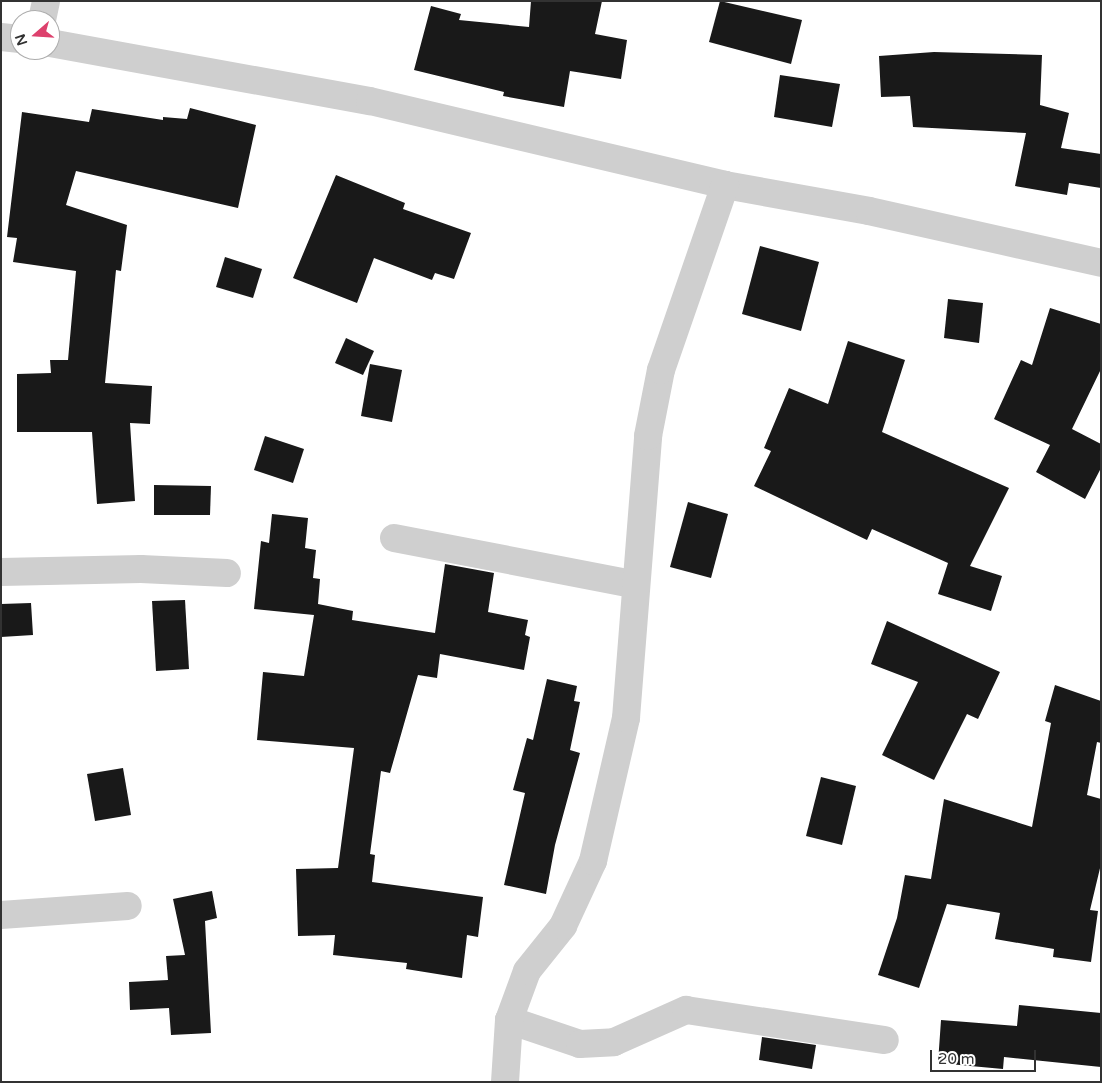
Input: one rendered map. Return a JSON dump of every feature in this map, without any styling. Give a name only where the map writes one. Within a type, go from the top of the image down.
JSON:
[{"type":"street","points":[[60,45],[370,101],[725,185],[869,211],[1101,263]]},
{"type":"street","points":[[505,1082],[509,1020],[527,971],[563,926],[593,861],[626,718],[634,584],[648,436],[661,370],[725,185]]},
{"type":"street","points":[[394,538],[634,584]]},
{"type":"street","points":[[1,572],[141,569],[227,572]]},
{"type":"street","points":[[1,915],[128,906]]},
{"type":"street","points":[[509,1020],[580,1044],[614,1042],[686,1010],[885,1040]]},
{"type":"building","points":[[531,1],[602,1],[595,34],[627,40],[621,79],[570,71],[564,107],[503,96],[504,92],[414,70],[431,6],[461,14],[459,20],[529,27]]},
{"type":"building","points":[[720,1],[802,20],[791,64],[709,42]]},
{"type":"building","points":[[934,52],[1042,55],[1040,105],[1069,113],[1061,148],[1101,154],[1101,188],[1069,183],[1067,195],[1015,186],[1026,133],[913,127],[910,96],[881,97],[879,56]]},
{"type":"building","points":[[780,75],[840,84],[832,127],[774,117]]},
{"type":"building","points":[[190,108],[256,125],[238,208],[76,171],[66,205],[127,225],[121,271],[116,270],[105,383],[152,386],[150,424],[130,423],[135,501],[97,504],[92,432],[17,432],[17,374],[51,373],[50,360],[68,360],[76,271],[13,262],[17,238],[7,237],[22,112],[89,122],[92,109],[163,120],[163,117],[187,119]]},
{"type":"building","points":[[336,175],[405,203],[403,209],[471,233],[454,279],[435,273],[432,280],[374,258],[357,303],[293,278]]},
{"type":"building","points":[[760,246],[819,262],[801,331],[742,314]]},
{"type":"building","points":[[225,257],[262,269],[253,298],[216,287]]},
{"type":"building","points":[[948,299],[983,303],[979,343],[944,338]]},
{"type":"building","points":[[1050,308],[1101,324],[1101,369],[1072,429],[1101,444],[1101,468],[1085,499],[1036,472],[1050,445],[994,419],[1021,360],[1032,365]]},
{"type":"building","points":[[346,338],[374,351],[363,375],[335,363]]},
{"type":"building","points":[[848,341],[905,360],[882,432],[1009,488],[970,566],[1002,576],[991,611],[938,594],[948,563],[872,529],[867,540],[754,486],[771,451],[764,448],[789,388],[828,404]]},
{"type":"building","points":[[370,364],[402,370],[392,422],[361,416]]},
{"type":"building","points":[[265,436],[304,449],[293,483],[254,470]]},
{"type":"building","points":[[154,485],[211,486],[210,515],[154,515]]},
{"type":"building","points":[[688,502],[728,514],[711,578],[670,567]]},
{"type":"building","points":[[272,514],[308,518],[305,548],[316,550],[313,578],[320,579],[318,604],[353,611],[352,620],[435,633],[445,564],[494,573],[488,612],[528,620],[525,635],[530,637],[524,670],[440,654],[437,678],[418,675],[390,773],[381,771],[370,854],[375,855],[372,882],[483,897],[478,937],[467,935],[462,978],[406,969],[407,963],[333,955],[335,935],[298,936],[296,869],[338,868],[354,748],[257,740],[263,672],[304,676],[314,615],[254,609],[261,541],[269,543]]},
{"type":"building","points":[[185,600],[189,669],[156,671],[152,601]]},
{"type":"building","points":[[31,603],[33,635],[1,637],[1,604]]},
{"type":"building","points":[[887,621],[1000,672],[978,719],[967,714],[934,780],[882,755],[918,682],[871,664]]},
{"type":"building","points":[[547,679],[577,686],[574,701],[580,702],[570,750],[580,753],[555,845],[546,894],[504,885],[525,793],[513,790],[527,738],[533,740]]},
{"type":"building","points":[[1055,685],[1101,701],[1101,743],[1097,742],[1087,795],[1101,799],[1101,864],[1090,910],[1098,911],[1091,962],[1053,957],[1054,949],[995,939],[1000,913],[947,904],[919,988],[878,975],[897,918],[905,875],[931,879],[944,799],[1032,827],[1051,723],[1045,721]]},
{"type":"building","points":[[123,768],[131,815],[95,821],[87,774]]},
{"type":"building","points":[[821,777],[856,786],[842,845],[806,836]]},
{"type":"building","points":[[212,891],[217,918],[205,921],[211,1033],[171,1035],[169,1008],[130,1010],[129,982],[168,980],[166,956],[185,955],[173,899]]},
{"type":"building","points":[[1019,1005],[1101,1013],[1101,1067],[1004,1057],[1003,1069],[938,1063],[941,1020],[1017,1026]]},
{"type":"building","points":[[762,1037],[816,1045],[812,1069],[759,1060]]}]
